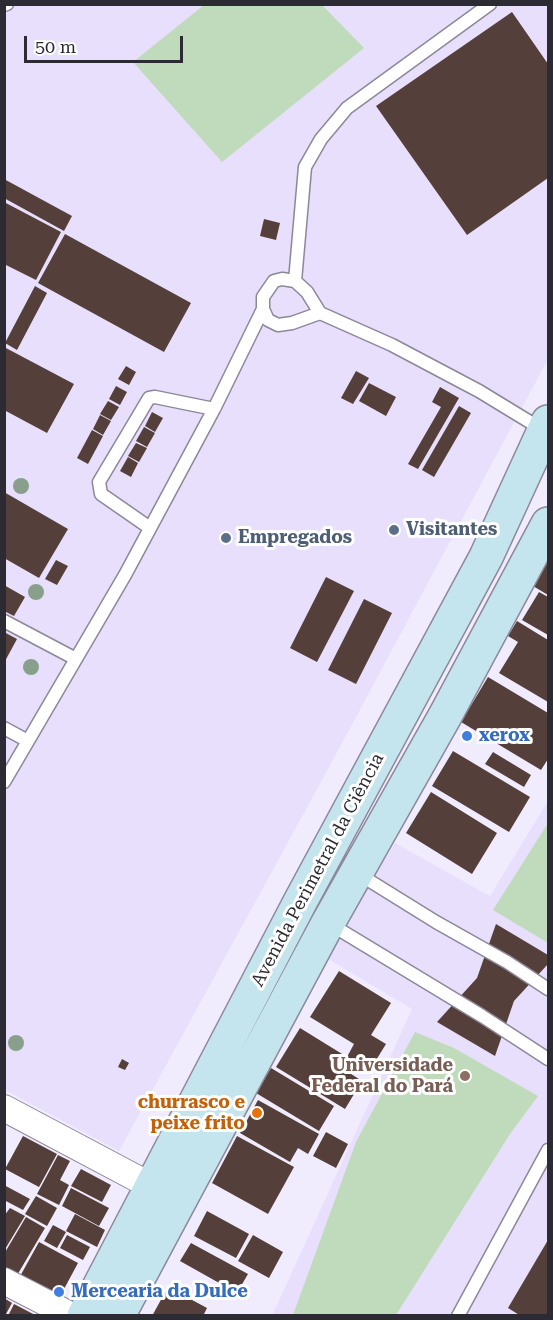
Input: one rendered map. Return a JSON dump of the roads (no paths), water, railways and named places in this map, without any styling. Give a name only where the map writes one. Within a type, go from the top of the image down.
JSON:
[{"type":"main road","name":"Avenida Perimetral da Ciência","points":[[84,1316],[300,902],[486,557],[546,426]]},
{"type":"main road","name":"Avenida Perimetral da Ciência","points":[[118,1316],[328,923],[445,717],[549,524]]},
{"type":"main road","points":[[328,923],[314,913],[314,902],[389,751],[407,704]]},
{"type":"street","points":[[4,1108],[151,1186]]},
{"type":"street","points":[[4,1281],[72,1316]]},
{"type":"lane","points":[[295,281],[305,166],[321,139],[347,108],[490,4]]},
{"type":"lane","points":[[320,313],[292,323],[278,325],[268,320],[263,309],[263,297],[270,284],[282,279],[295,281],[307,292],[320,313],[392,345],[546,426]]},
{"type":"lane","points":[[4,782],[150,528],[214,410],[263,309]]},
{"type":"lane","points":[[150,528],[101,494],[99,482],[149,398],[155,397],[214,410]]},
{"type":"lane","points":[[4,621],[76,659]]},
{"type":"lane","points":[[4,728],[28,741]]},
{"type":"lane","points":[[357,873],[549,989]]},
{"type":"lane","points":[[328,923],[549,1059]]},
{"type":"lane","points":[[458,1316],[549,1150]]},
{"type":"place","name":"Visitantes","points":[[394,530]]},
{"type":"place","name":"Empregados","points":[[226,538]]},
{"type":"place","name":"xerox","points":[[467,736]]},
{"type":"place","name":"Universidade Federal do Pará","points":[[465,1076]]},
{"type":"place","name":"churrasco e peixe frito","points":[[257,1113]]},
{"type":"place","name":"Mercearia da Dulce","points":[[59,1292]]}]
